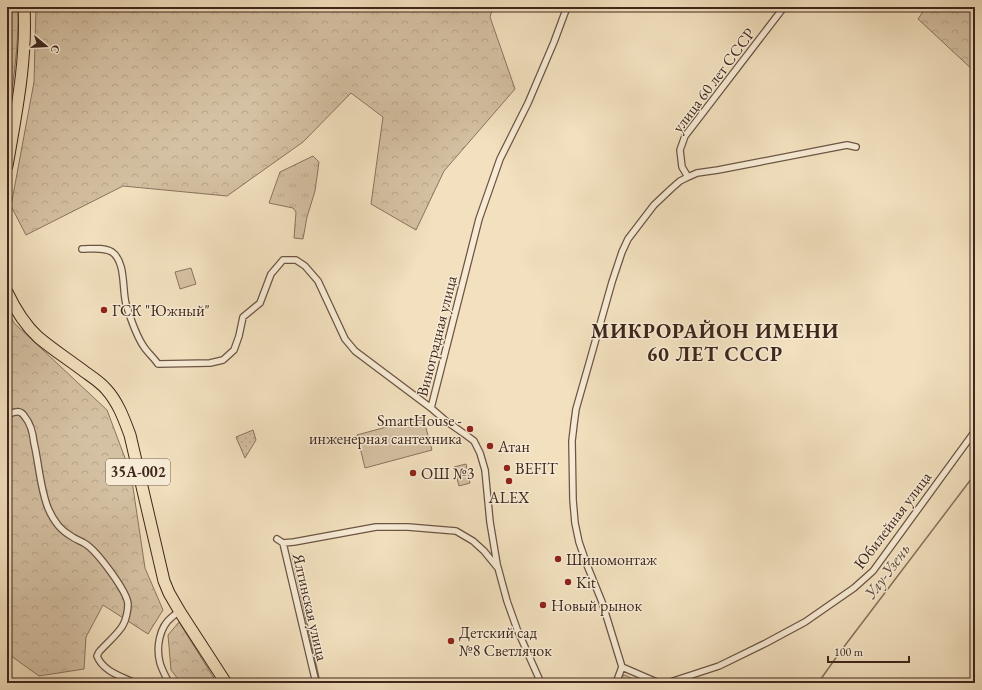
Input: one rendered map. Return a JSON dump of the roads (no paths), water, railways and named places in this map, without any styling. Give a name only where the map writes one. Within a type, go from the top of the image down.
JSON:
[{"type":"highway","points":[[7,166],[24,47],[24,7]]},
{"type":"highway","name":"35А-002","points":[[7,292],[18,313],[38,337],[97,381],[106,390],[118,407],[130,435],[162,576],[169,593],[180,612],[226,683]]},
{"type":"street","name":"Виноградная улица","points":[[541,683],[507,601],[498,569],[490,522],[485,470],[480,453],[474,442],[446,421],[432,408],[479,219],[500,159],[528,103],[567,7]]},
{"type":"street","name":"улица 60 лет СССР","points":[[688,177],[682,167],[680,150],[685,136],[784,7]]},
{"type":"street","points":[[616,683],[622,667],[602,602],[579,542],[575,523],[572,441],[576,409],[622,252],[628,239],[654,205],[672,188],[696,173],[847,145],[856,147]]},
{"type":"street","points":[[82,249],[104,249],[110,251],[119,260],[122,270],[126,304],[144,347],[158,364],[210,363],[223,360],[234,350],[244,317],[260,303],[271,274],[283,260],[296,260],[306,266],[318,281],[345,339],[355,351],[432,408]]},
{"type":"street","points":[[7,458],[7,423],[9,414],[20,412],[25,416],[29,423],[33,436],[46,501],[51,515],[57,525],[64,532],[86,544],[96,553],[114,576],[123,591],[128,604],[123,626],[98,652],[97,656],[98,660],[113,674],[134,683]]},
{"type":"street","name":"Юбилейная улица","points":[[667,683],[719,666],[766,643],[805,622],[854,588],[873,571],[975,431]]},
{"type":"street","name":"Ялтинская улица","points":[[277,539],[283,543],[294,542],[376,527],[408,527],[456,531],[473,541],[484,551],[498,569]]},
{"type":"street","name":"Ялтинская улица","points":[[283,543],[316,683]]},
{"type":"street","points":[[169,683],[160,663],[158,650],[159,639],[167,622],[172,616],[180,612]]},
{"type":"street","points":[[622,667],[659,683]]},
{"type":"waterway","name":"Улу-Узень","points":[[818,683],[975,474]]},
{"type":"waterway","points":[[292,554],[320,683]]},
{"type":"place","name":"ГСК \"Южный\"","points":[[104,310]]},
{"type":"place","name":"SmartHouse - инженерная сантехника","points":[[470,429]]},
{"type":"place","name":"Атан","points":[[490,446]]},
{"type":"place","name":"BEFIT","points":[[507,468]]},
{"type":"place","name":"ОШ №3","points":[[413,473]]},
{"type":"place","name":"ALEX","points":[[509,481]]},
{"type":"place","name":"Шиномонтаж","points":[[558,559]]},
{"type":"place","name":"Kit","points":[[568,582]]},
{"type":"place","name":"Новый рынок","points":[[543,605]]},
{"type":"place","name":"Детский сад №8 Светлячок","points":[[451,641]]},
{"type":"district","name":"МИКРОРАЙОН ИМЕНИ 60 ЛЕТ СССР","points":[[715,342]]}]
